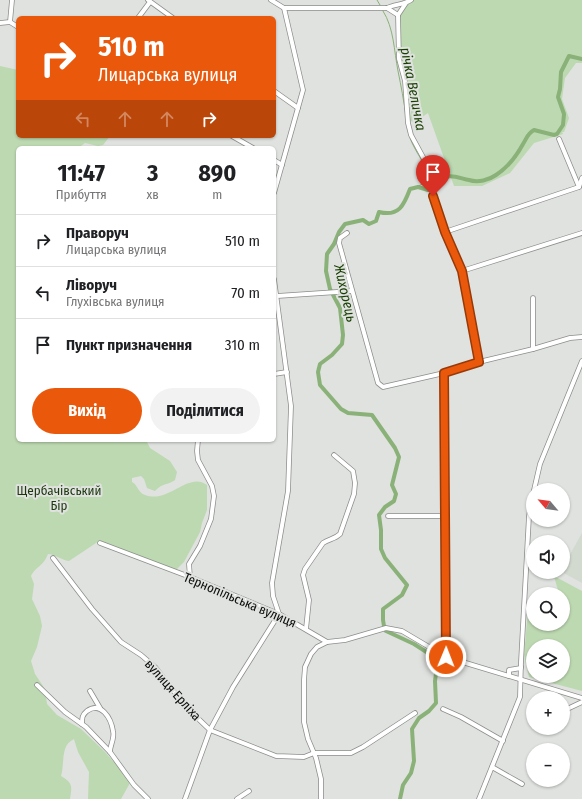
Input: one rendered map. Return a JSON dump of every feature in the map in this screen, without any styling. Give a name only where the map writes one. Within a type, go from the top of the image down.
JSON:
[{"type":"street","points":[[10,22],[12,0]]},
{"type":"street","points":[[271,0],[284,8],[387,8],[406,3],[411,0]]},
{"type":"street","points":[[139,16],[149,1],[170,16]]},
{"type":"street","points":[[406,3],[398,15],[399,59],[405,81],[408,123],[411,135],[430,170],[435,188],[433,196],[445,232],[462,271],[479,362]]},
{"type":"street","points":[[276,186],[303,90],[284,8]]},
{"type":"street","points":[[387,8],[398,15]]},
{"type":"street","points":[[0,23],[10,22],[16,26]]},
{"type":"street","points":[[276,92],[298,108]]},
{"type":"street","points":[[236,138],[250,146]]},
{"type":"street","points":[[559,139],[579,187]]},
{"type":"street","points":[[276,161],[282,165]]},
{"type":"street","points":[[579,187],[582,178]]},
{"type":"street","points":[[445,232],[579,187]]},
{"type":"street","points":[[347,233],[340,238],[339,243],[378,383],[383,387],[444,373],[479,362],[533,349],[570,338],[582,337]]},
{"type":"street","points":[[462,271],[582,233]]},
{"type":"street","points":[[190,799],[185,798],[210,730],[233,687],[279,614],[273,596],[272,583],[288,491],[291,406],[276,296],[352,291]]},
{"type":"street","points":[[533,298],[533,349]]},
{"type":"street","points":[[536,483],[540,464],[582,362]]},
{"type":"street","points":[[276,374],[287,372]]},
{"type":"street","points":[[444,373],[446,657]]},
{"type":"street","points":[[190,577],[189,564],[200,546],[211,519],[214,496],[212,486],[198,460],[198,442]]},
{"type":"street","points":[[306,629],[309,600],[303,575],[305,568],[323,543],[327,540],[336,538],[340,534],[354,494],[355,483],[353,471],[334,456]]},
{"type":"street","points":[[388,516],[445,516]]},
{"type":"street","points":[[479,799],[520,697],[528,527]]},
{"type":"street","name":"Тернопільська вулиця","points":[[100,543],[190,577],[279,614],[327,642]]},
{"type":"street","name":"вулиця Ерліха","points":[[53,558],[121,642],[141,655],[155,667],[185,706],[210,730],[276,756],[304,757],[314,753],[351,753],[415,714]]},
{"type":"street","points":[[321,799],[321,779],[304,722],[304,680],[306,667],[311,654],[317,647],[327,642],[344,640],[386,628],[402,632],[446,657],[582,698]]},
{"type":"street","points":[[509,676],[509,670],[521,668],[521,664]]},
{"type":"street","points":[[36,685],[65,712],[82,724],[110,752],[134,785],[148,799]]},
{"type":"street","points":[[90,691],[100,708],[106,714],[114,731],[110,752]]},
{"type":"street","points":[[570,707],[582,702]]},
{"type":"street","points":[[82,724],[84,713],[95,707],[100,708]]},
{"type":"street","points":[[443,709],[461,717],[503,741]]},
{"type":"street","points":[[492,767],[522,784]]},
{"type":"street","points":[[237,799],[249,791]]},
{"type":"shaded area","points":[[582,533],[582,583],[570,576],[570,554]]},
{"type":"green space","points":[[409,0],[582,0],[582,63],[576,63],[565,78],[562,99],[569,118],[564,132],[562,132],[563,134],[534,143],[510,173],[482,186],[454,186],[428,113],[415,122],[410,121],[411,109],[408,107],[407,92],[410,89],[399,59],[398,17]]},
{"type":"green space","name":"Щербачівський Бір","points":[[0,66],[16,70],[16,138],[108,138],[103,145],[98,146],[85,143],[81,146],[16,146],[16,442],[147,442],[150,448],[170,461],[177,472],[175,480],[161,486],[155,491],[147,488],[144,479],[141,476],[132,478],[132,482],[136,485],[139,491],[145,495],[154,497],[170,492],[185,484],[200,482],[207,485],[207,510],[200,532],[184,562],[176,570],[99,541],[69,561],[48,554],[44,562],[35,570],[31,576],[34,584],[32,599],[40,616],[42,626],[37,647],[31,661],[35,674],[45,689],[47,704],[57,715],[81,729],[105,752],[130,783],[121,799],[88,799],[89,772],[78,752],[74,739],[67,745],[65,750],[61,776],[71,785],[70,799],[0,799]]},
{"type":"green space","points":[[555,579],[560,579],[582,591],[582,691],[552,683],[570,683],[570,639],[526,639],[526,664],[524,655],[526,631],[570,631],[570,587],[557,587]]},
{"type":"waterway","name":"річка Величка","points":[[377,0],[380,5]]},
{"type":"waterway","name":"річка Величка","points":[[383,11],[392,32],[406,117]]},
{"type":"waterway","name":"Жихорець","points":[[384,626],[383,609],[402,595],[407,585],[385,558],[381,549],[379,515],[385,507],[394,501],[396,494],[392,485],[399,457],[395,448],[372,415],[348,413],[341,409],[320,385],[318,372],[320,364],[332,355],[342,344],[343,335],[340,308],[330,289],[326,271],[327,254],[345,224],[363,220],[369,224],[376,221],[379,212],[391,213],[396,211],[403,205],[410,189],[418,187],[428,190],[438,180],[448,176],[454,176],[472,181],[487,180],[508,165],[518,152],[527,136],[534,130],[554,135],[557,134],[563,125],[564,114],[558,97],[561,72],[569,56],[582,59]]},
{"type":"waterway","name":"річка Величка","points":[[410,138],[426,168],[430,179],[418,187]]},
{"type":"waterway","name":"Жихорець","points":[[386,631],[414,644],[428,653],[437,666],[435,681],[436,703],[429,711],[419,718],[412,729],[414,761],[411,773],[403,785],[400,799]]},
{"type":"route","points":[[433,196],[445,232],[462,271],[479,362],[444,373],[446,657]]}]
